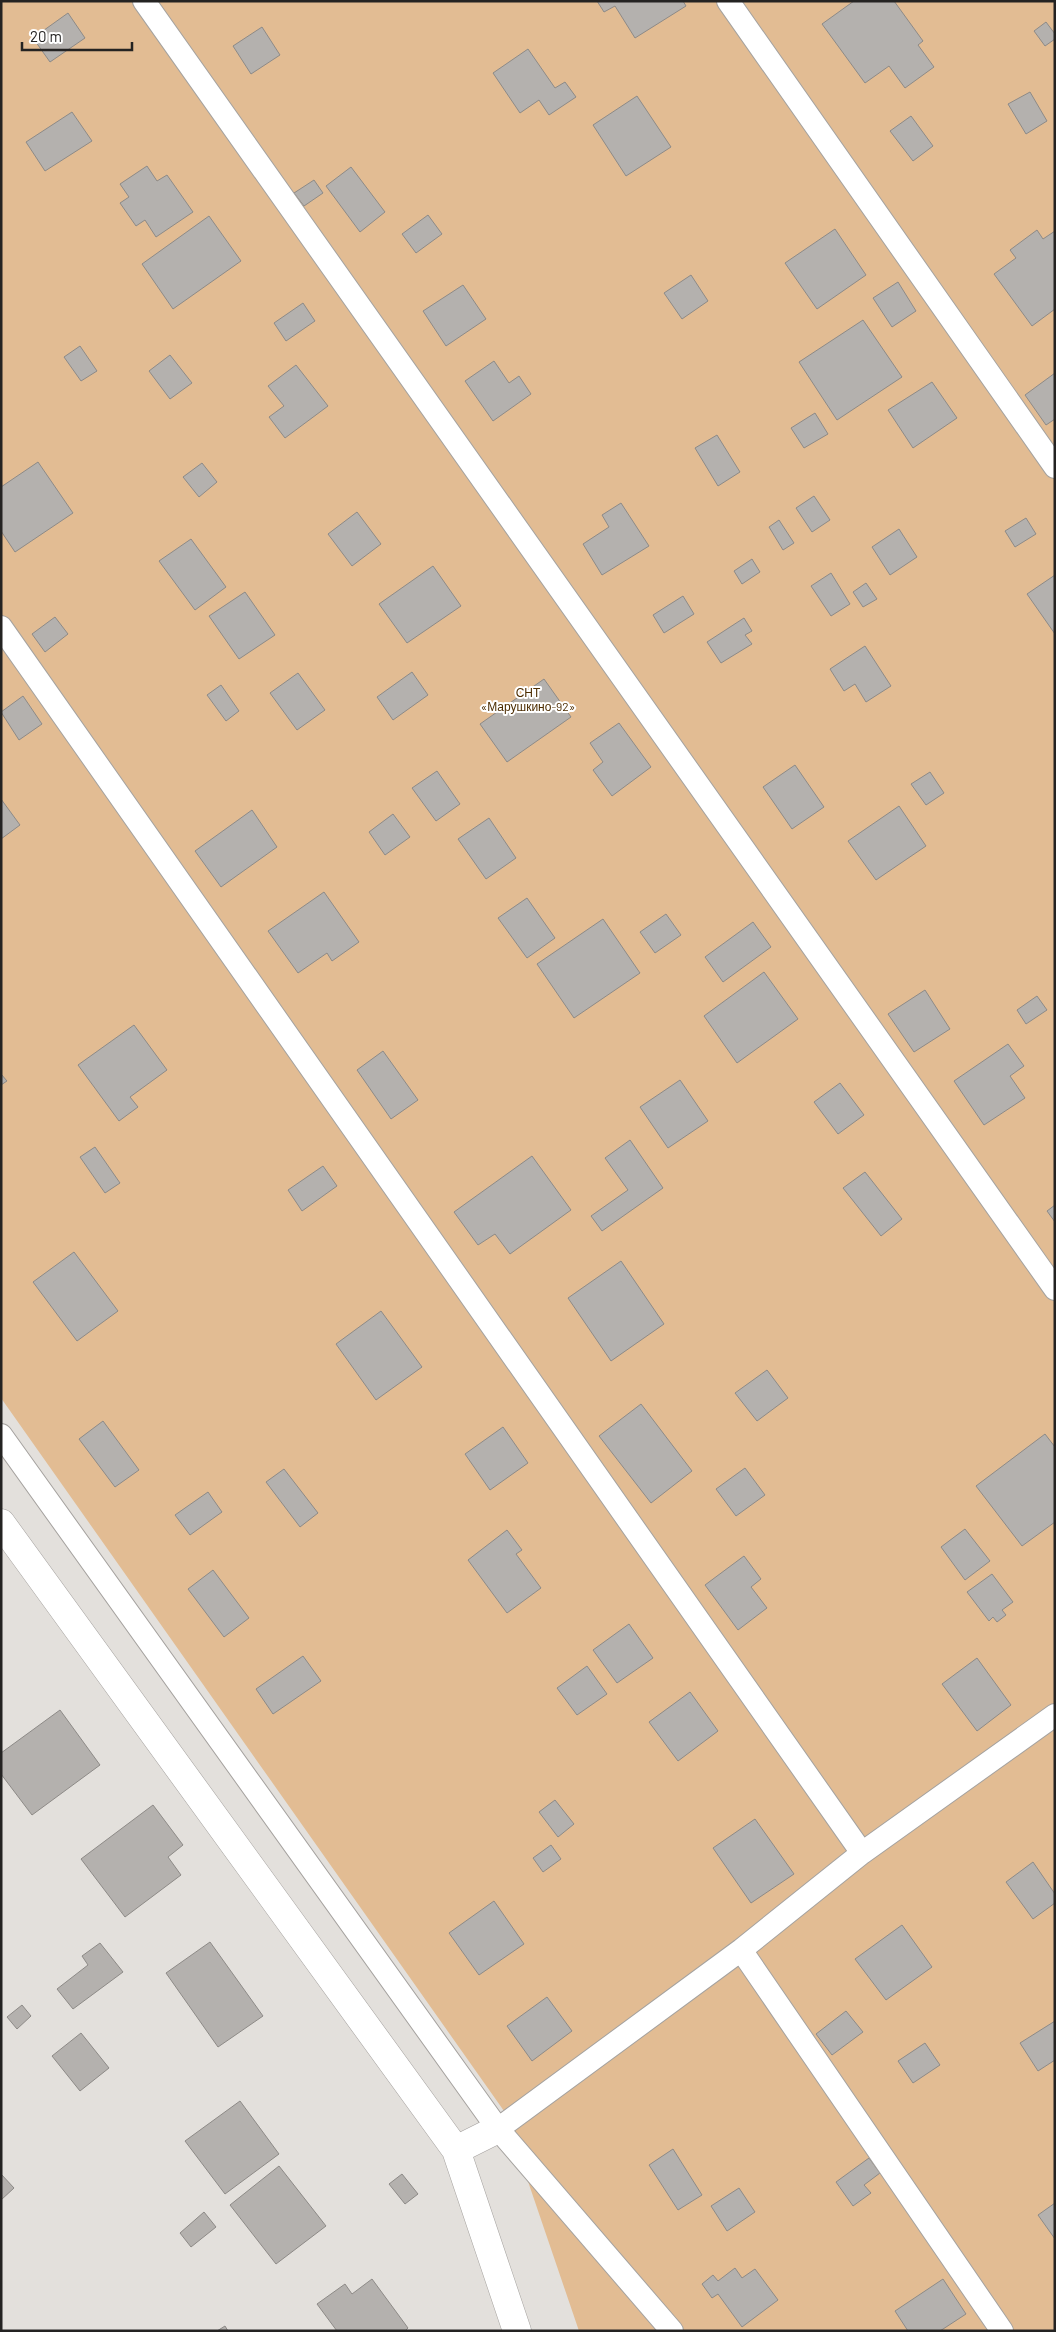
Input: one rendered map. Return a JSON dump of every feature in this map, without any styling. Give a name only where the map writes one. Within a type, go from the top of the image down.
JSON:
[{"type":"street","points":[[1,1523],[456,2150],[517,2331]]},
{"type":"street","points":[[456,2150],[498,2129]]},
{"type":"lane","points":[[144,1],[1055,1289]]},
{"type":"lane","points":[[728,1],[1055,467]]},
{"type":"lane","points":[[1,626],[862,1853]]},
{"type":"lane","points":[[1,1435],[498,2129],[672,2331]]},
{"type":"lane","points":[[498,2129],[741,1950],[862,1853],[1055,1715]]},
{"type":"lane","points":[[741,1950],[1002,2331]]},
{"type":"green space","name":"СНТ «Марушкино-92»","points":[[1,1],[1055,1],[1055,2331],[579,2331],[504,2111],[1,1398]]},
{"type":"building","points":[[597,1],[683,1],[686,6],[635,38],[615,6],[604,12]]},
{"type":"building","points":[[854,1],[894,1],[923,41],[918,45],[934,67],[905,88],[889,66],[865,83],[822,24]]},
{"type":"building","points":[[68,13],[85,38],[50,62],[33,38]]},
{"type":"building","points":[[1046,22],[1055,34],[1055,39],[1045,46],[1034,31]]},
{"type":"building","points":[[262,27],[280,55],[251,74],[233,46]]},
{"type":"building","points":[[528,49],[555,88],[565,82],[576,97],[549,115],[539,100],[520,113],[493,73]]},
{"type":"building","points":[[1030,92],[1047,121],[1026,134],[1008,104]]},
{"type":"building","points":[[637,96],[671,147],[626,176],[593,125]]},
{"type":"building","points":[[72,112],[92,141],[45,171],[26,142]]},
{"type":"building","points":[[911,116],[933,146],[913,161],[890,131]]},
{"type":"building","points":[[147,166],[157,181],[167,175],[193,212],[156,237],[145,220],[136,226],[120,203],[129,197],[120,184]]},
{"type":"building","points":[[351,167],[385,212],[360,232],[326,186]]},
{"type":"building","points":[[314,180],[323,193],[304,206],[294,193]]},
{"type":"building","points":[[428,215],[442,234],[416,253],[402,234]]},
{"type":"building","points":[[209,216],[241,261],[173,309],[142,264]]},
{"type":"building","points":[[835,229],[866,275],[817,309],[785,263]]},
{"type":"building","points":[[1037,230],[1043,239],[1055,231],[1055,309],[1032,326],[994,274],[1016,258],[1010,250]]},
{"type":"building","points":[[691,275],[708,301],[682,319],[664,293]]},
{"type":"building","points":[[898,282],[916,311],[892,327],[873,298]]},
{"type":"building","points":[[463,285],[486,319],[446,346],[423,311]]},
{"type":"building","points":[[303,303],[315,321],[286,341],[274,323]]},
{"type":"building","points":[[863,320],[902,377],[837,420],[799,362]]},
{"type":"building","points":[[80,346],[97,371],[81,381],[64,357]]},
{"type":"building","points":[[170,355],[192,383],[170,399],[149,371]]},
{"type":"building","points":[[494,361],[509,383],[519,376],[531,394],[493,421],[465,381]]},
{"type":"building","points":[[296,365],[328,406],[285,438],[269,417],[284,406],[268,386]]},
{"type":"building","points":[[1055,373],[1055,419],[1046,425],[1025,395]]},
{"type":"building","points":[[932,382],[957,418],[913,448],[888,410]]},
{"type":"building","points":[[815,413],[828,434],[804,448],[791,428]]},
{"type":"building","points":[[717,435],[740,472],[718,486],[695,448]]},
{"type":"building","points":[[38,462],[73,513],[15,552],[1,531],[1,487]]},
{"type":"building","points":[[202,463],[217,482],[199,497],[183,477]]},
{"type":"building","points":[[814,496],[830,520],[812,532],[796,508]]},
{"type":"building","points":[[621,503],[649,546],[602,575],[583,544],[609,527],[602,515]]},
{"type":"building","points":[[357,512],[381,544],[352,566],[328,534]]},
{"type":"building","points":[[1026,518],[1036,534],[1015,547],[1005,531]]},
{"type":"building","points":[[779,520],[794,543],[783,550],[769,527]]},
{"type":"building","points":[[899,529],[917,557],[890,575],[872,547]]},
{"type":"building","points":[[191,539],[226,587],[195,610],[159,561]]},
{"type":"building","points":[[752,559],[760,572],[742,584],[734,571]]},
{"type":"building","points":[[433,566],[461,606],[407,643],[379,604]]},
{"type":"building","points":[[831,573],[850,604],[831,616],[811,586]]},
{"type":"building","points":[[1055,575],[1055,634],[1027,594]]},
{"type":"building","points":[[866,583],[877,599],[863,607],[853,592]]},
{"type":"building","points":[[245,592],[275,635],[239,659],[209,616]]},
{"type":"building","points":[[683,596],[694,614],[664,633],[653,615]]},
{"type":"building","points":[[55,617],[68,634],[45,652],[32,634]]},
{"type":"building","points":[[744,618],[752,631],[745,635],[752,644],[721,663],[707,642]]},
{"type":"building","points":[[865,646],[891,686],[866,702],[855,684],[844,691],[830,669]]},
{"type":"building","points":[[412,672],[428,695],[393,720],[377,697]]},
{"type":"building","points":[[298,673],[325,710],[297,730],[270,693]]},
{"type":"building","points":[[544,679],[571,717],[507,762],[480,724]]},
{"type":"building","points":[[221,685],[239,711],[226,721],[207,695]]},
{"type":"building","points":[[23,696],[42,724],[19,740],[1,712]]},
{"type":"building","points":[[619,723],[651,767],[612,796],[593,770],[603,762],[590,743]]},
{"type":"building","points":[[795,765],[824,807],[792,829],[763,787]]},
{"type":"building","points":[[437,771],[460,804],[436,821],[412,788]]},
{"type":"building","points":[[930,772],[944,793],[926,805],[911,784]]},
{"type":"building","points":[[1,799],[20,825],[1,839]]},
{"type":"building","points":[[899,806],[926,846],[876,880],[848,841]]},
{"type":"building","points":[[252,810],[277,847],[221,887],[195,851]]},
{"type":"building","points":[[393,814],[410,837],[385,855],[369,832]]},
{"type":"building","points":[[489,818],[516,858],[486,879],[458,839]]},
{"type":"building","points":[[324,892],[359,942],[332,961],[327,953],[298,973],[268,931]]},
{"type":"building","points":[[527,898],[555,938],[527,958],[498,918]]},
{"type":"building","points":[[666,914],[681,935],[655,953],[640,932]]},
{"type":"building","points":[[603,919],[640,973],[574,1018],[537,964]]},
{"type":"building","points":[[753,922],[771,947],[723,982],[705,957]]},
{"type":"building","points":[[764,972],[798,1019],[737,1063],[704,1016]]},
{"type":"building","points":[[925,990],[950,1029],[914,1052],[888,1014]]},
{"type":"building","points":[[1037,996],[1047,1010],[1026,1024],[1017,1010]]},
{"type":"building","points":[[134,1025],[167,1070],[130,1097],[138,1107],[119,1121],[78,1065]]},
{"type":"building","points":[[1008,1044],[1024,1066],[1010,1076],[1025,1098],[984,1125],[954,1081]]},
{"type":"building","points":[[383,1051],[418,1100],[391,1119],[357,1070]]},
{"type":"building","points":[[1,1074],[7,1081],[1,1085]]},
{"type":"building","points":[[680,1080],[708,1121],[668,1148],[640,1107]]},
{"type":"building","points":[[840,1083],[864,1115],[838,1134],[814,1102]]},
{"type":"building","points":[[630,1140],[663,1188],[602,1231],[591,1216],[628,1190],[605,1158]]},
{"type":"building","points":[[95,1147],[120,1183],[105,1193],[80,1157]]},
{"type":"building","points":[[532,1156],[571,1210],[510,1254],[495,1234],[478,1245],[454,1212]]},
{"type":"building","points":[[323,1166],[337,1186],[302,1211],[288,1190]]},
{"type":"building","points":[[865,1172],[902,1219],[881,1236],[843,1188]]},
{"type":"building","points":[[1055,1205],[1055,1222],[1047,1211]]},
{"type":"building","points":[[74,1252],[118,1311],[77,1341],[33,1282]]},
{"type":"building","points":[[621,1261],[664,1324],[611,1361],[568,1298]]},
{"type":"building","points":[[381,1311],[422,1367],[376,1400],[336,1344]]},
{"type":"building","points":[[767,1370],[788,1398],[757,1421],[735,1393]]},
{"type":"building","points":[[641,1404],[692,1471],[651,1503],[599,1436]]},
{"type":"building","points":[[103,1421],[139,1470],[115,1487],[79,1439]]},
{"type":"building","points":[[503,1427],[528,1463],[490,1490],[465,1454]]},
{"type":"building","points":[[1045,1434],[1055,1447],[1055,1522],[1022,1546],[976,1486]]},
{"type":"building","points":[[745,1468],[765,1495],[736,1516],[716,1489]]},
{"type":"building","points":[[284,1469],[318,1513],[300,1527],[266,1482]]},
{"type":"building","points":[[208,1492],[222,1512],[190,1535],[175,1515]]},
{"type":"building","points":[[965,1529],[990,1561],[965,1580],[941,1547]]},
{"type":"building","points":[[507,1530],[522,1550],[516,1554],[541,1588],[507,1613],[468,1560]]},
{"type":"building","points":[[744,1556],[761,1579],[751,1587],[767,1608],[738,1630],[705,1585]]},
{"type":"building","points":[[213,1570],[249,1618],[224,1637],[188,1589]]},
{"type":"building","points":[[992,1574],[1013,1602],[1002,1610],[1006,1615],[997,1622],[993,1617],[989,1621],[967,1592]]},
{"type":"building","points":[[629,1624],[653,1658],[617,1683],[593,1650]]},
{"type":"building","points":[[303,1656],[321,1681],[273,1714],[256,1689]]},
{"type":"building","points":[[977,1658],[1011,1705],[977,1731],[942,1684]]},
{"type":"building","points":[[587,1666],[607,1694],[577,1715],[557,1688]]},
{"type":"building","points":[[690,1692],[718,1731],[678,1761],[649,1722]]},
{"type":"building","points":[[60,1710],[100,1765],[32,1815],[1,1774],[1,1753]]},
{"type":"building","points":[[555,1800],[574,1824],[558,1837],[539,1812]]},
{"type":"building","points":[[153,1805],[183,1845],[168,1857],[181,1875],[125,1917],[81,1859]]},
{"type":"building","points":[[755,1819],[794,1874],[751,1903],[713,1848]]},
{"type":"building","points":[[551,1845],[561,1859],[543,1872],[533,1858]]},
{"type":"building","points":[[1033,1862],[1055,1894],[1055,1903],[1033,1919],[1006,1882]]},
{"type":"building","points":[[494,1901],[524,1944],[479,1975],[449,1933]]},
{"type":"building","points":[[902,1925],[932,1967],[886,2000],[855,1959]]},
{"type":"building","points":[[210,1942],[263,2016],[218,2047],[166,1973]]},
{"type":"building","points":[[100,1943],[123,1972],[73,2009],[57,1989],[88,1965],[82,1956]]},
{"type":"building","points":[[547,1997],[572,2031],[532,2061],[507,2026]]},
{"type":"building","points":[[22,2005],[31,2016],[17,2029],[7,2017]]},
{"type":"building","points":[[846,2011],[863,2032],[832,2055],[816,2034]]},
{"type":"building","points":[[1055,2021],[1055,2060],[1038,2071],[1020,2043]]},
{"type":"building","points":[[81,2033],[109,2068],[80,2091],[52,2056]]},
{"type":"building","points":[[925,2043],[940,2065],[913,2083],[898,2061]]},
{"type":"building","points":[[240,2101],[279,2154],[225,2194],[185,2141]]},
{"type":"building","points":[[673,2149],[702,2195],[678,2210],[649,2165]]},
{"type":"building","points":[[869,2158],[880,2173],[864,2185],[871,2193],[853,2206],[836,2182]]},
{"type":"building","points":[[279,2166],[326,2226],[276,2264],[230,2205]]},
{"type":"building","points":[[1,2174],[14,2188],[1,2200]]},
{"type":"building","points":[[402,2174],[418,2194],[405,2204],[389,2184]]},
{"type":"building","points":[[739,2188],[755,2212],[727,2231],[711,2206]]},
{"type":"building","points":[[1055,2203],[1055,2239],[1038,2215]]},
{"type":"building","points":[[204,2212],[216,2227],[191,2247],[180,2233]]},
{"type":"building","points":[[735,2268],[742,2278],[755,2269],[778,2300],[742,2327],[718,2294],[712,2298],[702,2284],[713,2275],[718,2281]]},
{"type":"building","points":[[372,2279],[408,2328],[405,2331],[337,2331],[317,2304],[345,2284],[352,2294]]},
{"type":"building","points":[[943,2279],[966,2314],[940,2331],[908,2331],[895,2311]]},
{"type":"building","points":[[225,2326],[228,2331],[217,2331]]}]
